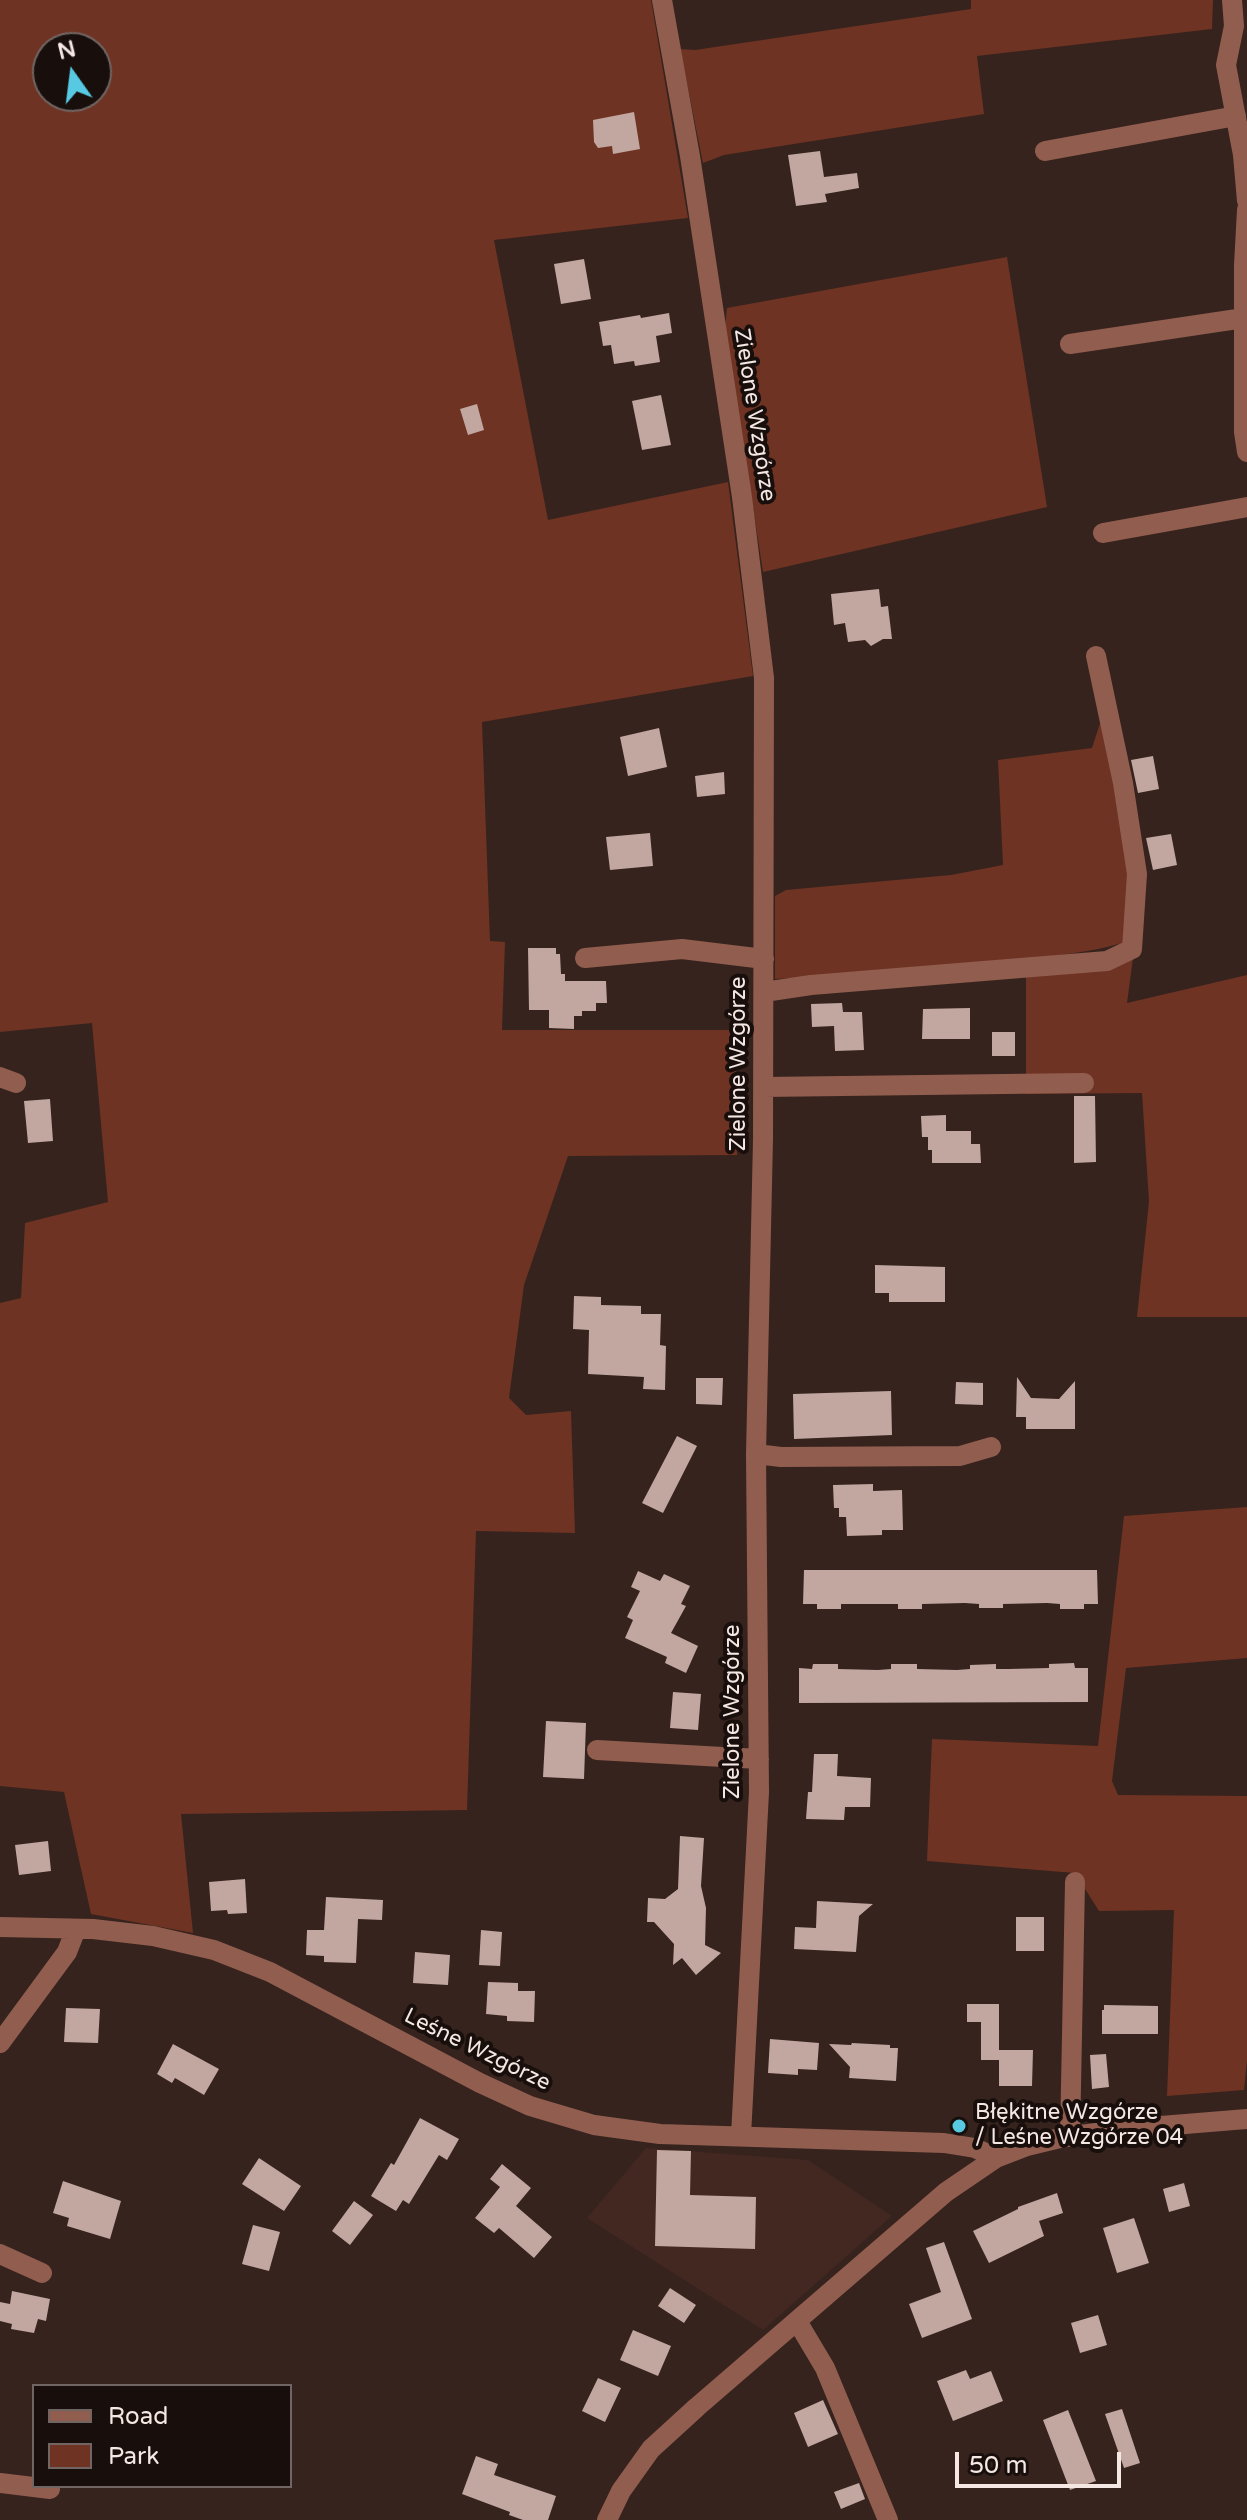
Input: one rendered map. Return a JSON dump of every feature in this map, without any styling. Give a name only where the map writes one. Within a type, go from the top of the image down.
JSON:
[{"type":"street","name":"Zielone Wzgórze","points":[[662,0],[690,156],[742,497],[763,664],[764,992],[756,1454],[759,1759],[741,2136]]},
{"type":"street","points":[[1232,0],[1234,26],[1226,65],[1243,155],[1247,201]]},
{"type":"street","points":[[1045,151],[1236,116]]},
{"type":"street","points":[[1247,210],[1244,318],[1244,432],[1247,452]]},
{"type":"street","points":[[1070,344],[1244,318]]},
{"type":"street","points":[[1103,533],[1247,507]]},
{"type":"street","points":[[764,992],[811,985],[1107,961],[1132,949],[1137,874],[1123,783],[1096,656]]},
{"type":"street","points":[[585,958],[682,949],[764,959]]},
{"type":"street","points":[[763,1087],[1084,1083]]},
{"type":"street","points":[[756,1454],[781,1457],[960,1456],[991,1447]]},
{"type":"street","points":[[597,1750],[759,1759]]},
{"type":"street","points":[[1070,2137],[1075,1882]]},
{"type":"street","name":"Leśne Wzgórze","points":[[0,1927],[76,1929],[153,1936],[214,1950],[270,1972],[480,2083],[543,2110],[594,2125],[647,2132],[944,2143],[975,2148],[996,2158]]},
{"type":"street","points":[[0,2043],[67,1952],[76,1929]]},
{"type":"street","points":[[607,2520],[621,2491],[651,2449],[946,2192],[996,2158],[1027,2146],[1070,2137],[1124,2129],[1247,2119]]},
{"type":"street","points":[[0,2254],[42,2273]]},
{"type":"street","points":[[797,2321],[825,2368],[888,2520]]},
{"type":"street","points":[[0,2483],[32,2487]]},
{"type":"street","points":[[42,2488],[50,2489]]},
{"type":"shaded area","points":[[646,2148],[808,2160],[892,2216],[763,2330],[587,2218]]},
{"type":"green space","points":[[0,0],[651,0],[688,218],[494,240],[548,520],[728,482],[753,676],[482,722],[490,941],[505,942],[502,1030],[736,1030],[737,1155],[568,1156],[524,1285],[509,1398],[526,1415],[571,1411],[575,1533],[476,1531],[467,1810],[181,1814],[193,1933],[91,1914],[64,1792],[0,1786],[0,1303],[21,1298],[25,1223],[108,1202],[92,1023],[0,1032]]},
{"type":"green space","points":[[971,0],[1213,0],[1212,29],[977,56],[984,114],[724,155],[703,163],[680,49],[695,50],[971,9]]},
{"type":"green space","points":[[1007,257],[1047,507],[763,572],[725,327],[727,308]]},
{"type":"green space","points":[[1102,717],[1130,879],[1125,942],[1053,956],[775,979],[775,896],[786,890],[951,875],[1003,865],[998,760],[1092,748]]},
{"type":"green space","points":[[1133,958],[1127,1003],[1247,975],[1247,1317],[1137,1317],[1149,1201],[1142,1093],[1026,1094],[1026,973]]},
{"type":"green space","points":[[1247,1507],[1247,1658],[1126,1668],[1112,1781],[1118,1795],[1247,1796],[1247,2060],[1244,2090],[1167,2096],[1174,1910],[1099,1911],[1075,1873],[927,1861],[932,1739],[1098,1746],[1124,1516]]},
{"type":"building","points":[[634,112],[640,149],[613,154],[612,146],[598,148],[594,142],[593,120]]},
{"type":"building","points":[[820,151],[824,177],[857,173],[859,188],[825,194],[827,202],[796,206],[788,155]]},
{"type":"building","points":[[584,259],[591,299],[561,304],[554,264]]},
{"type":"building","points":[[669,313],[672,333],[656,336],[660,362],[635,366],[634,361],[614,364],[611,345],[603,346],[599,322]]},
{"type":"building","points":[[661,395],[671,445],[642,450],[632,401]]},
{"type":"building","points":[[477,404],[484,430],[468,435],[460,409]]},
{"type":"building","points":[[879,589],[881,607],[888,606],[892,639],[883,639],[871,646],[865,640],[848,642],[845,623],[834,625],[831,594]]},
{"type":"building","points":[[659,728],[667,767],[628,776],[620,737]]},
{"type":"building","points":[[1153,756],[1159,789],[1138,793],[1131,760]]},
{"type":"building","points":[[724,772],[725,794],[697,797],[695,776]]},
{"type":"building","points":[[650,833],[653,866],[610,870],[606,837]]},
{"type":"building","points":[[1171,834],[1177,865],[1153,870],[1146,838]]},
{"type":"building","points":[[528,948],[556,948],[565,981],[606,981],[607,1003],[596,1003],[596,1011],[582,1011],[582,1016],[574,1016],[574,1029],[549,1028],[549,1010],[529,1010]]},
{"type":"building","points":[[842,1003],[843,1012],[862,1012],[864,1050],[835,1051],[834,1026],[812,1027],[811,1004]]},
{"type":"building","points":[[970,1008],[970,1039],[922,1039],[923,1009]]},
{"type":"building","points":[[992,1032],[1015,1032],[1015,1056],[992,1056]]},
{"type":"building","points":[[1074,1096],[1095,1096],[1096,1162],[1074,1163]]},
{"type":"building","points":[[50,1099],[53,1141],[28,1143],[24,1101]]},
{"type":"building","points":[[946,1115],[946,1131],[971,1131],[971,1144],[980,1144],[981,1163],[932,1163],[928,1137],[922,1137],[921,1116]]},
{"type":"building","points":[[875,1265],[945,1267],[945,1302],[889,1302],[889,1293],[875,1293]]},
{"type":"building","points":[[574,1296],[601,1297],[601,1305],[641,1306],[641,1314],[661,1314],[660,1345],[666,1346],[665,1390],[643,1389],[644,1377],[588,1374],[589,1330],[573,1329]]},
{"type":"building","points":[[1017,1377],[1031,1398],[1059,1399],[1075,1381],[1075,1429],[1026,1429],[1026,1417],[1016,1417]]},
{"type":"building","points":[[696,1378],[723,1378],[722,1405],[696,1404]]},
{"type":"building","points":[[956,1382],[983,1383],[983,1405],[955,1404]]},
{"type":"building","points":[[891,1391],[892,1435],[794,1439],[793,1394]]},
{"type":"building","points":[[677,1436],[697,1446],[663,1513],[642,1503]]},
{"type":"building","points":[[873,1484],[873,1491],[902,1490],[903,1530],[882,1530],[882,1535],[847,1536],[846,1517],[839,1517],[839,1508],[834,1508],[833,1485]]},
{"type":"building","points":[[804,1570],[1097,1570],[1098,1604],[1084,1604],[1084,1609],[1060,1609],[1060,1604],[1047,1603],[979,1608],[979,1604],[965,1603],[922,1604],[922,1609],[898,1609],[898,1604],[841,1604],[841,1609],[817,1609],[817,1604],[803,1604]]},
{"type":"building","points":[[638,1571],[660,1581],[664,1574],[690,1586],[681,1604],[686,1606],[671,1633],[698,1646],[686,1673],[665,1663],[667,1657],[625,1638],[633,1620],[627,1617],[640,1591],[631,1587]]},
{"type":"building","points":[[1074,1663],[1075,1668],[1088,1668],[1088,1702],[799,1703],[799,1668],[812,1669],[813,1664],[838,1664],[838,1669],[878,1670],[891,1669],[891,1664],[917,1664],[917,1669],[957,1670],[970,1669],[970,1665],[996,1664],[996,1669],[1009,1669],[1049,1668],[1049,1664]]},
{"type":"building","points":[[673,1692],[701,1694],[698,1730],[670,1728]]},
{"type":"building","points":[[546,1721],[586,1723],[584,1779],[543,1777]]},
{"type":"building","points":[[814,1754],[838,1754],[837,1776],[871,1778],[870,1807],[845,1807],[844,1820],[806,1819],[808,1792],[812,1792]]},
{"type":"building","points":[[680,1836],[704,1838],[701,1886],[706,1908],[705,1945],[721,1953],[696,1975],[682,1958],[673,1965],[674,1944],[654,1922],[647,1922],[648,1898],[665,1899],[678,1889]]},
{"type":"building","points":[[48,1841],[51,1871],[19,1875],[15,1845]]},
{"type":"building","points":[[245,1879],[247,1913],[211,1911],[209,1882]]},
{"type":"building","points":[[326,1897],[383,1900],[382,1920],[358,1919],[356,1963],[324,1962],[324,1956],[306,1955],[307,1930],[324,1930]]},
{"type":"building","points":[[817,1901],[873,1904],[859,1916],[856,1952],[794,1949],[795,1927],[816,1928]]},
{"type":"building","points":[[1016,1917],[1044,1917],[1044,1951],[1016,1951]]},
{"type":"building","points":[[481,1930],[502,1932],[500,1966],[479,1965]]},
{"type":"building","points":[[415,1952],[450,1955],[448,1985],[413,1983]]},
{"type":"building","points":[[488,1982],[518,1983],[518,1991],[535,1991],[534,2022],[507,2021],[507,2016],[486,2014]]},
{"type":"building","points":[[967,2004],[999,2004],[999,2050],[1033,2050],[1032,2086],[999,2086],[999,2060],[981,2060],[981,2022],[967,2022]]},
{"type":"building","points":[[1104,2005],[1158,2006],[1158,2034],[1102,2034]]},
{"type":"building","points":[[66,2008],[100,2009],[98,2043],[64,2042]]},
{"type":"building","points":[[770,2039],[819,2043],[817,2070],[798,2069],[798,2075],[768,2073]]},
{"type":"building","points":[[173,2044],[219,2069],[204,2095],[175,2078],[172,2083],[157,2074]]},
{"type":"building","points":[[829,2044],[898,2048],[896,2081],[849,2078],[850,2067]]},
{"type":"building","points":[[1106,2054],[1109,2087],[1092,2089],[1090,2055]]},
{"type":"building","points":[[420,2118],[459,2139],[447,2160],[439,2155],[409,2204],[403,2200],[396,2211],[371,2196],[391,2163],[394,2165]]},
{"type":"building","points":[[657,2150],[691,2151],[690,2195],[756,2197],[755,2249],[655,2246]]},
{"type":"building","points":[[259,2158],[301,2186],[284,2211],[242,2184]]},
{"type":"building","points":[[502,2164],[531,2188],[516,2206],[552,2237],[534,2258],[499,2228],[494,2233],[475,2218],[500,2187],[490,2179]]},
{"type":"building","points":[[63,2181],[121,2201],[110,2239],[67,2226],[69,2218],[53,2213]]},
{"type":"building","points":[[1184,2183],[1190,2206],[1169,2212],[1163,2189]]},
{"type":"building","points":[[1057,2193],[1063,2213],[1039,2221],[1044,2236],[989,2263],[973,2231],[1018,2207]]},
{"type":"building","points":[[354,2201],[373,2215],[350,2245],[332,2231]]},
{"type":"building","points":[[1134,2218],[1149,2263],[1117,2273],[1103,2228]]},
{"type":"building","points":[[253,2225],[280,2232],[269,2271],[242,2264]]},
{"type":"building","points":[[944,2242],[972,2319],[922,2338],[909,2304],[941,2292],[926,2248]]},
{"type":"building","points":[[670,2288],[696,2305],[684,2323],[658,2306]]},
{"type":"building","points":[[12,2291],[50,2299],[46,2321],[38,2319],[34,2333],[11,2329],[12,2324],[0,2321],[0,2302],[10,2304]]},
{"type":"building","points":[[1098,2315],[1107,2345],[1080,2353],[1071,2323]]},
{"type":"building","points":[[633,2330],[671,2346],[658,2376],[620,2360]]},
{"type":"building","points":[[966,2370],[970,2379],[991,2371],[1003,2401],[953,2421],[937,2381]]},
{"type":"building","points":[[598,2378],[621,2388],[605,2422],[582,2411]]},
{"type":"building","points":[[823,2400],[838,2434],[808,2447],[794,2413]]},
{"type":"building","points":[[1122,2409],[1140,2463],[1124,2468],[1105,2414]]},
{"type":"building","points":[[1068,2410],[1096,2481],[1070,2490],[1043,2420]]},
{"type":"building","points":[[476,2456],[498,2464],[494,2475],[556,2496],[548,2520],[523,2520],[462,2494]]},
{"type":"building","points":[[859,2483],[865,2499],[841,2509],[834,2492]]},
{"type":"place","name":"Błękitne Wzgórze / Leśne Wzgórze 04","points":[[959,2126]]}]
